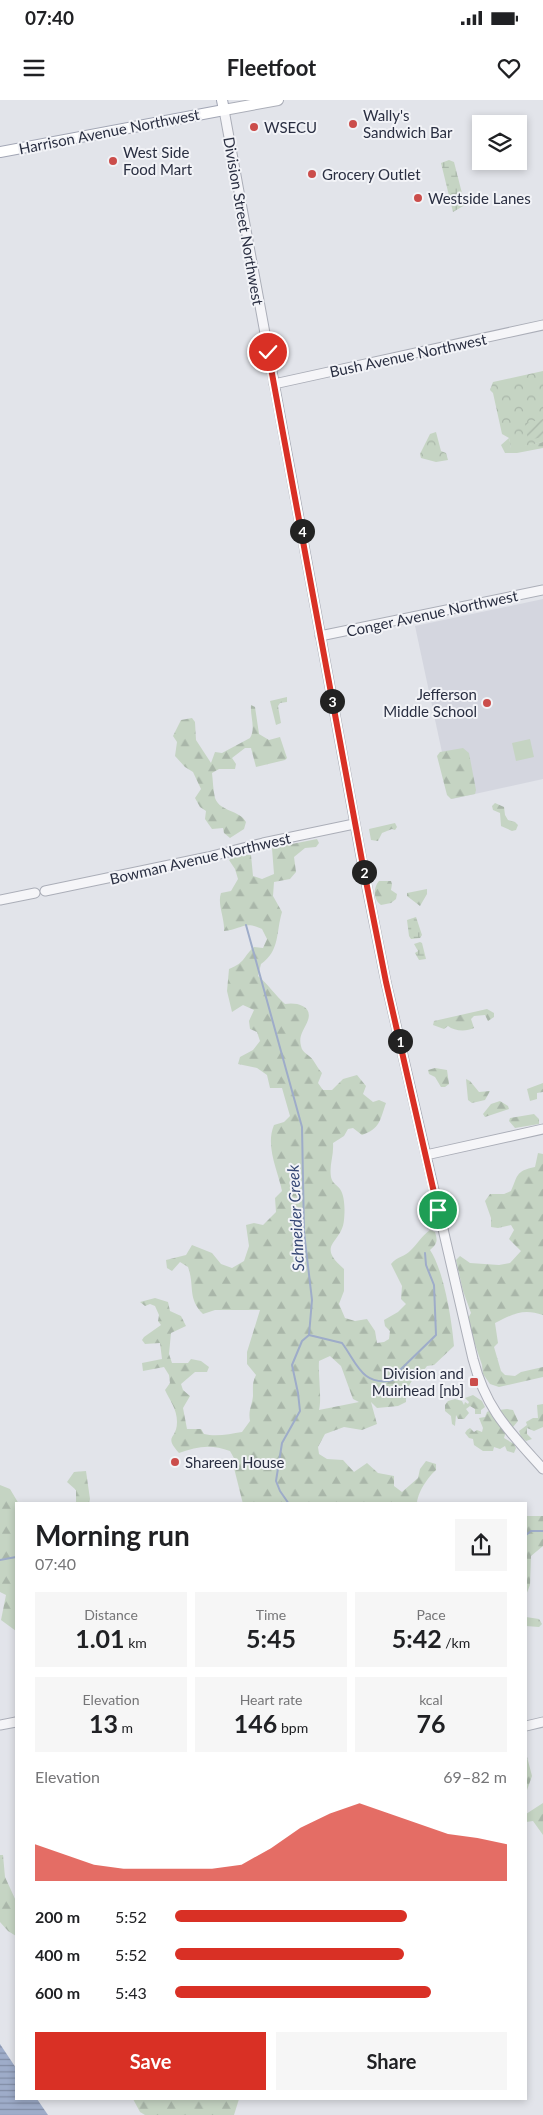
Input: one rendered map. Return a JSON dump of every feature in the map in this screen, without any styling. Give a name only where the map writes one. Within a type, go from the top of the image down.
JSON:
[{"type":"main road","name":"Harrison Avenue Northwest","points":[[0,152],[223,105],[278,100]]},
{"type":"street","name":"Division Street Northwest","points":[[223,105],[292,472],[354,824],[386,982],[480,1386],[496,1415],[543,1469]]},
{"type":"street","name":"Bush Avenue Northwest","points":[[274,384],[543,325]]},
{"type":"street","name":"Conger Avenue Northwest","points":[[320,636],[543,590]]},
{"type":"street","name":"Bowman Avenue Northwest","points":[[0,900],[35,893],[38,897],[42,897],[45,891],[208,858],[263,843],[354,824]]},
{"type":"street","points":[[426,1154],[543,1129]]},
{"type":"street","points":[[0,1725],[15,1722]]},
{"type":"street","points":[[527,1726],[543,1722]]},
{"type":"shaded area","name":"Jefferson Middle School","points":[[543,599],[543,779],[452,799],[415,626]]},
{"type":"green space","points":[[449,160],[454,162],[465,205],[453,212],[441,163]]},
{"type":"green space","points":[[543,371],[543,442],[511,449],[509,438],[502,434],[493,393],[490,390],[493,382]]},
{"type":"green space","points":[[543,419],[543,437],[528,440],[525,423]]},
{"type":"green space","points":[[436,432],[441,451],[446,453],[448,460],[436,462],[421,458],[420,454],[430,434]]},
{"type":"green space","points":[[509,438],[511,448],[543,442],[543,448],[517,453],[505,453],[501,445]]},
{"type":"green space","points":[[287,697],[287,702],[280,703],[278,706],[281,723],[276,725],[270,701]]},
{"type":"green space","points":[[251,705],[255,707],[259,734],[269,740],[280,737],[287,758],[256,767],[251,748],[245,748],[232,758],[236,764],[235,769],[219,769],[212,773],[214,795],[218,803],[225,809],[239,815],[246,822],[244,829],[230,838],[224,833],[223,828],[212,829],[205,819],[206,811],[200,807],[195,798],[201,789],[193,772],[185,767],[175,756],[177,742],[173,736],[181,720],[192,718],[195,722],[196,740],[211,763],[215,752],[222,753],[250,738],[253,727]]},
{"type":"green space","points":[[530,739],[534,757],[516,761],[512,743]]},
{"type":"green space","points":[[463,748],[469,753],[476,790],[475,794],[451,799],[447,795],[437,756],[440,752]]},
{"type":"green space","points":[[495,803],[504,807],[508,820],[518,825],[516,830],[512,831],[501,826],[500,813],[493,810],[492,806]]},
{"type":"green space","points":[[395,823],[397,827],[395,830],[392,829],[382,833],[378,841],[371,840],[369,829]]},
{"type":"green space","points":[[317,839],[319,843],[316,847],[305,848],[294,857],[296,872],[290,879],[274,882],[273,896],[282,912],[274,947],[267,959],[261,964],[258,976],[285,1004],[298,1004],[308,1011],[308,1020],[300,1039],[301,1046],[322,1073],[318,1083],[323,1090],[332,1090],[343,1079],[357,1075],[366,1086],[363,1094],[373,1102],[379,1100],[386,1103],[381,1119],[376,1127],[362,1135],[353,1128],[348,1129],[344,1136],[333,1143],[331,1177],[342,1192],[344,1200],[342,1228],[331,1249],[331,1254],[344,1269],[344,1291],[339,1304],[345,1318],[355,1321],[367,1319],[375,1331],[377,1343],[389,1339],[390,1331],[385,1326],[384,1320],[398,1312],[406,1304],[401,1299],[402,1286],[391,1264],[409,1252],[430,1230],[435,1232],[436,1235],[437,1240],[430,1250],[443,1283],[454,1346],[434,1365],[427,1366],[414,1378],[406,1395],[406,1402],[398,1406],[377,1408],[371,1402],[377,1424],[362,1430],[344,1427],[325,1434],[318,1447],[319,1454],[327,1459],[343,1460],[354,1472],[367,1463],[378,1473],[394,1476],[394,1486],[402,1492],[418,1478],[420,1469],[426,1461],[436,1464],[436,1470],[423,1486],[417,1502],[242,1502],[234,1468],[235,1460],[230,1451],[217,1447],[204,1447],[179,1453],[174,1447],[171,1440],[176,1428],[177,1417],[165,1390],[170,1383],[169,1375],[164,1367],[143,1371],[142,1363],[162,1359],[160,1343],[145,1344],[142,1340],[161,1325],[158,1321],[159,1315],[155,1306],[150,1304],[145,1306],[140,1302],[155,1298],[168,1302],[170,1311],[181,1316],[186,1326],[171,1333],[169,1354],[172,1363],[188,1363],[191,1359],[201,1361],[209,1367],[207,1372],[195,1372],[181,1384],[183,1390],[190,1396],[183,1408],[187,1429],[201,1429],[204,1434],[209,1435],[228,1434],[242,1432],[250,1421],[249,1414],[253,1396],[253,1383],[256,1375],[247,1364],[247,1352],[260,1310],[215,1310],[203,1314],[193,1297],[188,1267],[180,1262],[172,1271],[167,1268],[166,1260],[186,1255],[192,1245],[212,1253],[221,1264],[232,1268],[244,1261],[249,1246],[246,1225],[254,1223],[263,1225],[276,1212],[275,1198],[282,1191],[273,1158],[271,1141],[274,1125],[284,1122],[290,1116],[282,1088],[270,1088],[267,1075],[257,1068],[238,1064],[240,1057],[253,1050],[260,1041],[257,1032],[250,1029],[249,1021],[254,1010],[243,1005],[232,1012],[227,991],[229,969],[241,962],[254,947],[263,948],[267,939],[262,929],[251,925],[224,931],[220,902],[221,893],[231,891],[238,879],[235,869],[229,860],[237,855],[251,855],[253,876],[262,879],[274,874],[272,848]],"holes":[[[330,1356],[341,1366],[353,1399],[359,1402],[319,1410],[319,1361]]]},
{"type":"green space","points":[[379,881],[391,881],[391,890],[397,894],[396,899],[391,903],[381,905],[376,900],[375,890]]},
{"type":"green space","points":[[427,889],[427,894],[420,906],[407,896],[407,893]]},
{"type":"green space","points":[[416,917],[422,935],[420,938],[411,939],[407,920]]},
{"type":"green space","points":[[422,943],[426,959],[419,960],[415,953],[418,951],[414,944]]},
{"type":"green space","points":[[487,1009],[494,1013],[494,1017],[488,1021],[485,1015],[474,1016],[471,1019],[474,1028],[471,1029],[457,1030],[448,1026],[444,1029],[433,1025],[434,1021]]},
{"type":"green space","points":[[435,1068],[447,1070],[449,1084],[445,1087],[441,1087],[435,1077],[429,1074],[428,1070]]},
{"type":"green space","points":[[466,1079],[479,1092],[490,1091],[485,1100],[472,1103],[468,1100]]},
{"type":"green space","points":[[543,1083],[543,1092],[537,1093],[537,1099],[530,1101],[527,1089]]},
{"type":"green space","points":[[500,1101],[508,1106],[509,1109],[485,1117],[483,1114],[491,1104]]},
{"type":"green space","points":[[534,1114],[539,1119],[539,1124],[515,1128],[509,1121],[510,1118]]},
{"type":"green space","points":[[538,1153],[543,1154],[543,1315],[530,1312],[518,1313],[495,1323],[498,1343],[494,1347],[501,1371],[505,1375],[515,1376],[521,1372],[543,1367],[543,1377],[499,1387],[490,1384],[483,1374],[482,1365],[467,1320],[471,1313],[463,1291],[456,1260],[460,1256],[470,1263],[499,1265],[510,1263],[521,1251],[509,1239],[514,1230],[511,1225],[498,1228],[491,1227],[491,1218],[485,1201],[490,1194],[504,1194],[511,1191],[520,1172],[535,1167]]},
{"type":"green space","points":[[473,1395],[482,1401],[485,1407],[481,1410],[481,1414],[475,1414],[475,1409],[470,1406],[466,1409],[469,1413],[464,1419],[458,1419],[456,1415],[455,1426],[452,1424],[451,1416],[445,1411],[445,1405],[448,1401],[455,1399],[462,1401],[464,1405],[465,1402],[468,1404],[469,1402],[465,1398]]},
{"type":"green space","points":[[543,1404],[543,1427],[534,1431],[527,1428],[527,1434],[532,1439],[526,1441],[521,1437],[519,1431],[527,1425],[526,1422],[533,1418],[538,1418],[537,1405]]},
{"type":"green space","points":[[499,1410],[513,1410],[518,1421],[513,1427],[508,1424],[504,1438],[514,1444],[516,1448],[514,1453],[507,1451],[505,1446],[500,1449],[494,1447],[493,1451],[483,1451],[474,1445],[473,1439],[469,1438],[465,1433],[467,1430],[470,1428],[474,1432],[477,1430],[482,1432],[483,1428],[479,1418],[485,1417],[489,1411],[493,1417]]},
{"type":"green space","points":[[86,1471],[89,1502],[76,1502],[76,1490],[67,1482],[74,1472]]},
{"type":"green space","points":[[0,1485],[10,1489],[18,1502],[15,1502],[15,1630],[1,1620],[6,1595],[0,1592]]},
{"type":"green space","points":[[527,1516],[543,1516],[543,1546],[531,1556],[530,1585],[527,1592]]},
{"type":"green space","points":[[527,1617],[539,1619],[542,1624],[539,1627],[527,1626]]},
{"type":"green space","points":[[527,1757],[532,1776],[527,1790]]},
{"type":"green space","points":[[543,1803],[543,1835],[533,1821],[527,1822],[527,1813]]},
{"type":"green space","points":[[0,1855],[3,1855],[5,1877],[15,1899],[15,1935],[0,1922]]},
{"type":"green space","points":[[134,2100],[239,2100],[234,2115],[145,2115],[140,2112]]},
{"type":"water","points":[[0,2044],[15,2066],[15,2100],[38,2100],[48,2115],[0,2115]]},
{"type":"waterway","name":"Schneider Creek","points":[[246,925],[302,1127],[304,1232],[312,1300],[309,1335],[302,1341],[292,1365],[300,1411],[282,1443],[276,1481],[288,1502]]},
{"type":"waterway","points":[[309,1335],[342,1343],[367,1377],[374,1380],[393,1380],[398,1372],[436,1335],[434,1285],[426,1265],[425,1253]]},
{"type":"waterway","points":[[527,1534],[531,1531],[543,1531]]},
{"type":"waterway","name":"Schneider Creek","points":[[0,1560],[15,1557]]},
{"type":"place","name":"Wally's Sandwich Bar","points":[[353,124]]},
{"type":"place","name":"WSECU","points":[[254,127]]},
{"type":"place","name":"West Side Food Mart","points":[[113,161]]},
{"type":"place","name":"Grocery Outlet","points":[[312,174]]},
{"type":"place","name":"Westside Lanes","points":[[418,198]]},
{"type":"place","name":"Jefferson Middle School","points":[[487,703]]},
{"type":"place","name":"Division and Muirhead [nb]","points":[[474,1382]]},
{"type":"place","name":"Shareen House","points":[[175,1462]]},
{"type":"route","points":[[268,352],[292,472],[320,636],[363,866],[386,982],[438,1210]]}]
